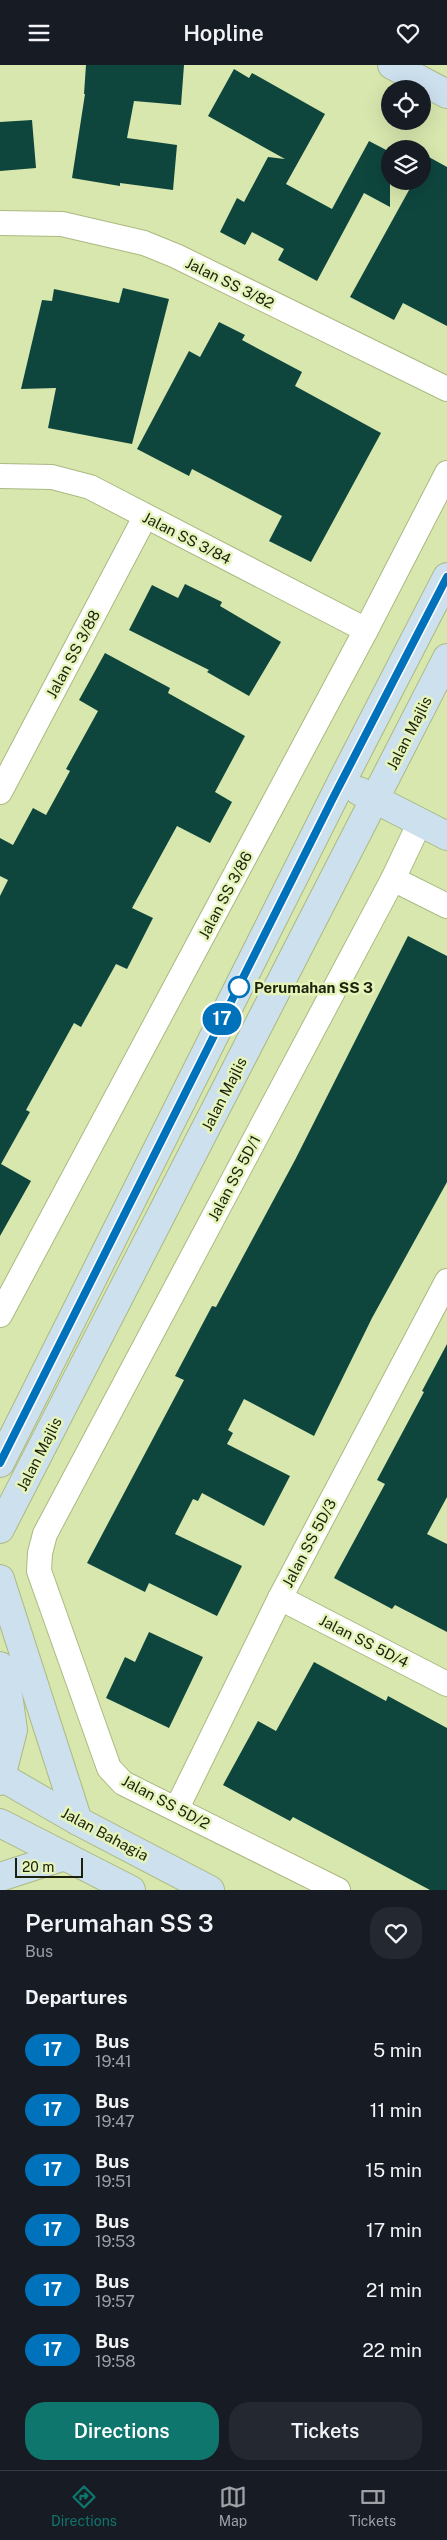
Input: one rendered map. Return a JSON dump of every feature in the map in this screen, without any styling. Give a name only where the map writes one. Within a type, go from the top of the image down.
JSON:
[{"type":"main road","points":[[392,65],[447,94]]},
{"type":"main road","name":"Jalan Majlis","points":[[0,1463],[342,781],[447,577]]},
{"type":"main road","name":"Jalan Majlis","points":[[0,1529],[447,658]]},
{"type":"main road","points":[[342,781],[375,800],[447,836]]},
{"type":"main road","points":[[0,1579],[78,1821]]},
{"type":"main road","points":[[0,1666],[7,1687],[13,1730],[1,1778]]},
{"type":"main road","name":"Jalan Bahagia","points":[[1,1778],[78,1821],[210,1890]]},
{"type":"main road","points":[[0,1823],[131,1890]]},
{"type":"main road","points":[[0,1877],[65,1856]]},
{"type":"street","name":"Jalan SS 3/82","points":[[0,223],[62,224],[144,243],[176,256],[447,389]]},
{"type":"street","name":"Jalan SS 3/86","points":[[0,1315],[366,630],[447,473]]},
{"type":"street","name":"Jalan SS 3/84","points":[[0,476],[52,477],[90,487],[366,630]]},
{"type":"street","name":"Jalan SS 3/88","points":[[0,792],[145,517]]},
{"type":"street","name":"Jalan SS 5D/1","points":[[45,1534],[393,879],[420,822]]},
{"type":"street","points":[[393,879],[447,906]]},
{"type":"street","name":"Jalan SS 5D/3","points":[[176,1808],[280,1598],[447,1281]]},
{"type":"street","name":"Jalan SS 5D/2","points":[[45,1534],[40,1553],[39,1571],[109,1768],[123,1783],[338,1890]]},
{"type":"street","name":"Jalan SS 5D/4","points":[[280,1598],[447,1684]]},
{"type":"building","points":[[86,65],[184,65],[181,105],[134,101],[127,138],[177,145],[173,190],[120,183],[120,186],[72,178],[85,94]]},
{"type":"building","points":[[234,69],[249,78],[252,73],[325,114],[286,184],[332,209],[369,141],[381,147],[381,190],[390,190],[390,207],[364,193],[317,281],[278,260],[284,249],[252,232],[245,245],[220,232],[237,198],[244,202],[268,157],[285,159],[208,116]]},
{"type":"building","points":[[32,120],[36,168],[0,171],[0,122]]},
{"type":"building","points":[[431,158],[447,167],[447,326],[403,303],[394,320],[350,297],[409,190],[431,190]]},
{"type":"building","points":[[123,288],[169,299],[132,444],[48,428],[56,388],[21,389],[42,300],[52,301],[54,289],[119,303]]},
{"type":"building","points":[[219,322],[245,335],[242,340],[302,372],[295,386],[381,433],[311,562],[269,541],[282,516],[192,469],[189,476],[137,449],[189,351],[200,357]]},
{"type":"building","points":[[185,584],[222,602],[220,606],[281,642],[249,696],[207,672],[209,670],[129,630],[152,585],[178,598]]},
{"type":"building","points":[[105,653],[170,688],[168,693],[245,736],[215,792],[232,802],[210,843],[177,826],[132,908],[153,918],[127,969],[116,964],[81,1027],[74,1023],[26,1110],[30,1112],[1,1164],[31,1181],[0,1236],[0,896],[8,880],[0,876],[0,838],[13,845],[33,808],[46,815],[70,771],[66,769],[98,711],[79,700]]},
{"type":"building","points":[[408,936],[447,956],[447,1182],[372,1318],[314,1436],[244,1399],[228,1430],[233,1433],[227,1444],[290,1476],[264,1526],[202,1493],[198,1501],[193,1499],[175,1534],[242,1566],[217,1616],[149,1583],[145,1592],[87,1563],[184,1380],[175,1376],[212,1306],[216,1307],[295,1160]]},
{"type":"building","points":[[447,1344],[447,1497],[427,1534],[447,1544],[447,1632],[395,1605],[392,1609],[334,1578],[385,1484],[377,1480],[424,1392],[422,1391]]},
{"type":"building","points":[[149,1632],[203,1657],[169,1728],[106,1698],[125,1657],[135,1662]]},
{"type":"building","points":[[314,1662],[386,1701],[388,1696],[447,1728],[447,1890],[430,1890],[293,1817],[290,1821],[223,1785],[258,1721],[276,1731]]},
{"type":"bus line","name":"17","points":[[0,1463],[333,798],[447,577]]},
{"type":"place","name":"Perumahan SS 3","points":[[239,987]]}]
